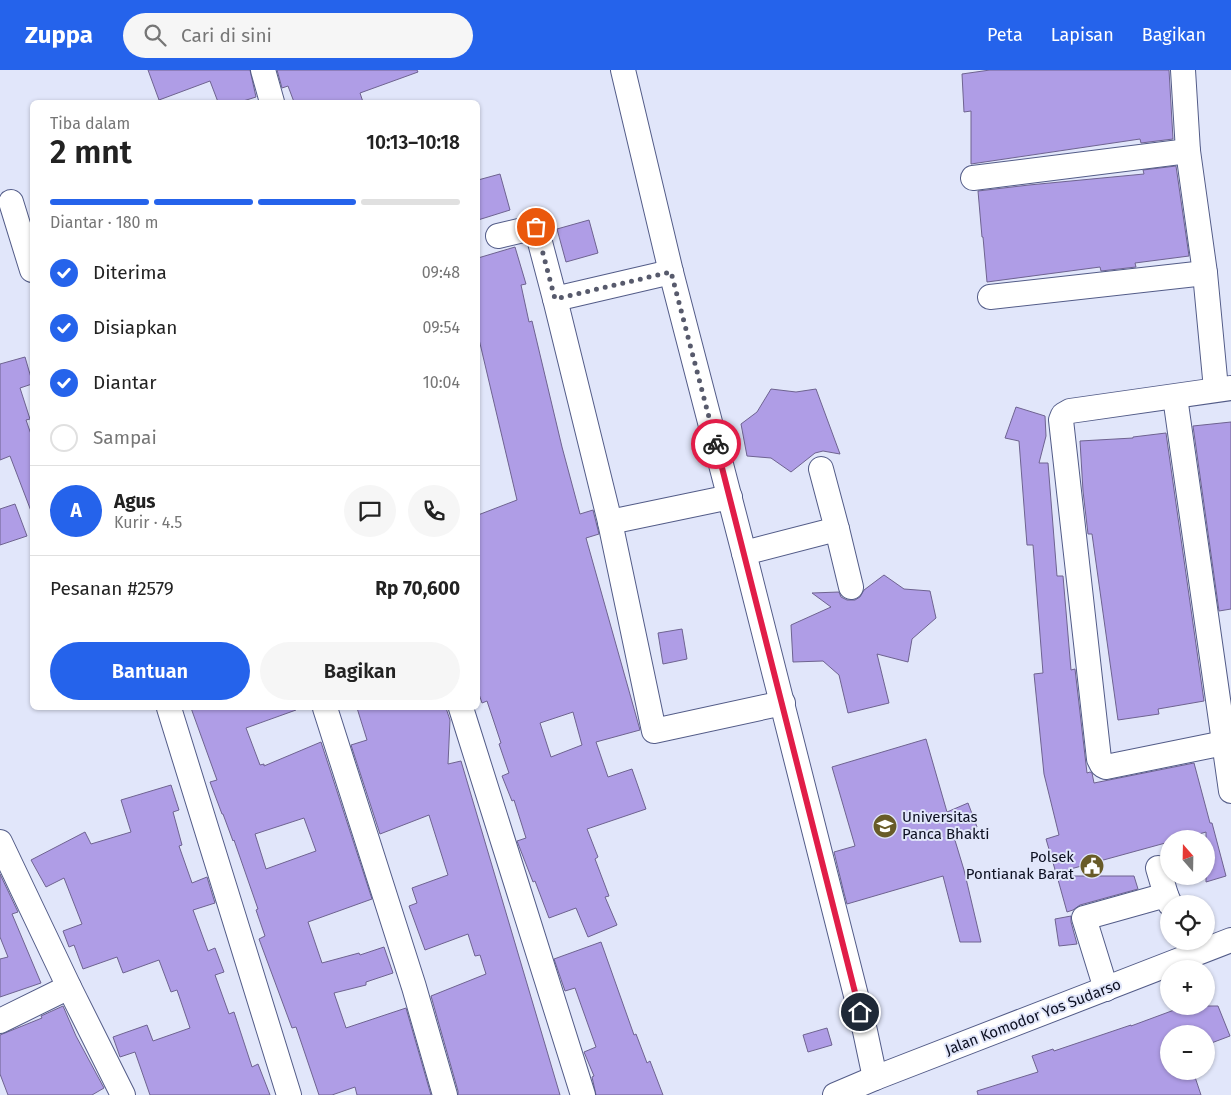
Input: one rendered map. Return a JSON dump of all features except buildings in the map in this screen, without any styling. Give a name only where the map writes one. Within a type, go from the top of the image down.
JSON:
[{"type":"street","points":[[263,70],[271,100]]},
{"type":"street","points":[[624,70],[671,272],[783,703],[875,1078]]},
{"type":"street","points":[[1183,70],[1188,151],[1223,388],[1175,397],[1070,411],[1063,415],[1061,420],[1099,759],[1102,765],[1106,767],[1224,743]]},
{"type":"street","points":[[973,178],[1188,151]]},
{"type":"street","points":[[20,210],[30,260]]},
{"type":"street","points":[[498,236],[536,227],[610,522],[654,731],[783,703]]},
{"type":"street","points":[[555,299],[671,272]]},
{"type":"street","points":[[990,297],[1205,273]]},
{"type":"street","points":[[1175,397],[1231,791]]},
{"type":"street","points":[[821,469],[851,587]]},
{"type":"street","points":[[610,522],[730,496]]},
{"type":"street","points":[[744,553],[836,529]]},
{"type":"street","points":[[170,710],[289,1095]]},
{"type":"street","points":[[326,710],[414,987],[445,1095]]},
{"type":"street","points":[[462,710],[583,1095]]},
{"type":"street","points":[[3,856],[121,1094]]},
{"type":"street","points":[[1158,868],[1167,895]]},
{"type":"street","points":[[1106,989],[1084,918],[1160,901]]},
{"type":"street","name":"Jalan Komodor Yos Sudarso","points":[[1215,943],[1231,940]]},
{"type":"street","name":"Jalan Komodor Yos Sudarso","points":[[835,1095],[1106,989],[1184,950]]},
{"type":"street","points":[[0,1021],[69,987]]},
{"type":"way so far","points":[[536,227],[555,299],[671,272],[716,444]]},
{"type":"place","name":"Universitas Panca Bhakti","points":[[885,826]]},
{"type":"place","name":"Polsek Pontianak Barat","points":[[1092,866]]},
{"type":"route","points":[[716,444],[860,1012]]}]
